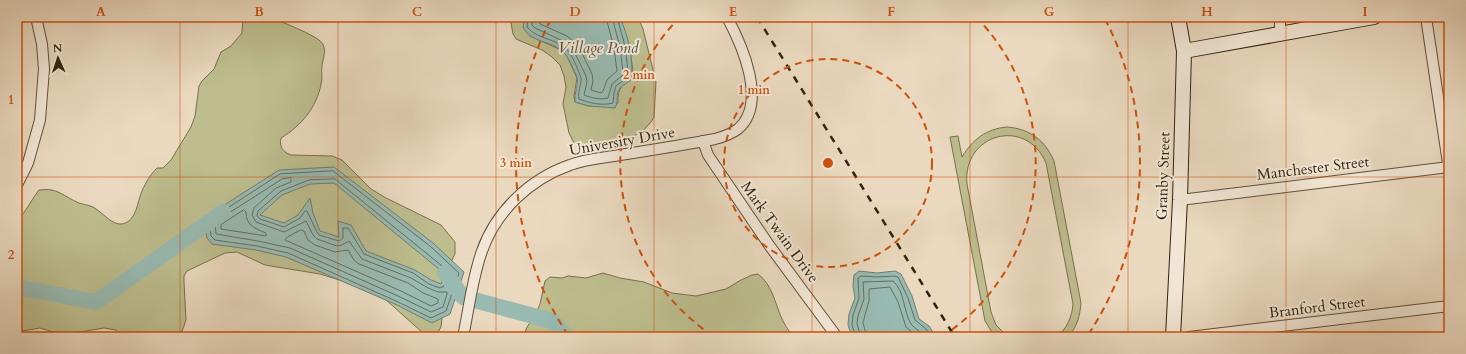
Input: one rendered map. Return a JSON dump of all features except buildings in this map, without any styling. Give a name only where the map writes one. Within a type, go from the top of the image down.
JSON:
[{"type":"main road","name":"Granby Street","points":[[1173,337],[1180,200],[1184,51],[1178,17]]},
{"type":"main road","points":[[1184,51],[1374,17]]},
{"type":"street","points":[[17,185],[28,163],[40,120],[44,70],[42,44],[36,17]]},
{"type":"street","name":"University Drive","points":[[463,337],[481,252],[492,229],[514,201],[536,182],[564,167],[579,162],[703,141],[726,136],[738,128],[748,115],[752,100],[751,83],[742,50],[728,17]]},
{"type":"street","points":[[1280,17],[1280,34]]},
{"type":"street","points":[[1426,17],[1449,168]]},
{"type":"street","name":"Mark Twain Drive","points":[[703,141],[708,155],[758,229],[838,337]]},
{"type":"street","name":"Manchester Street","points":[[1180,200],[1449,168]]},
{"type":"street","name":"Branford Street","points":[[1189,337],[1449,306]]},
{"type":"green space","points":[[261,16],[272,18],[313,36],[322,43],[323,46],[322,80],[319,92],[307,115],[295,128],[281,138],[281,147],[284,151],[291,155],[332,156],[342,160],[371,189],[441,225],[455,242],[455,254],[447,270],[441,327],[438,332],[433,335],[427,335],[386,300],[359,286],[320,274],[265,265],[237,252],[225,253],[187,271],[184,276],[186,320],[180,337],[121,337],[116,330],[104,328],[74,333],[57,333],[40,328],[17,332],[17,221],[36,194],[39,190],[46,189],[56,191],[74,201],[94,208],[111,221],[118,224],[122,224],[131,219],[148,179],[157,168],[163,168],[171,160],[191,127],[195,116],[199,86],[214,69],[221,52],[231,46],[242,33],[243,17]]},
{"type":"green space","points":[[510,17],[525,17],[524,18],[530,36],[559,49],[566,54],[577,78],[574,96],[575,102],[589,106],[618,103],[620,89],[633,71],[629,45],[620,17],[638,17],[643,29],[656,82],[654,117],[651,122],[643,131],[623,142],[589,148],[578,146],[574,143],[569,133],[563,104],[566,87],[560,65],[542,50],[516,39],[513,34]]},
{"type":"green space","points":[[1007,127],[1023,130],[1036,137],[1046,147],[1054,161],[1081,303],[1078,321],[1068,337],[1056,337],[1060,334],[1068,322],[1073,304],[1046,163],[1037,148],[1025,139],[1011,136],[997,137],[985,143],[974,153],[968,167],[967,184],[991,312],[996,325],[1008,337],[995,337],[985,321],[950,137],[958,136],[962,157],[971,145],[981,136],[993,130]]},
{"type":"green space","points":[[603,273],[620,278],[644,282],[672,293],[696,296],[726,289],[741,280],[758,274],[770,289],[783,321],[793,337],[529,337],[525,335],[526,329],[533,320],[540,304],[545,281],[550,277],[562,278],[568,276],[586,278]]},
{"type":"water","name":"Village Pond","points":[[525,17],[620,17],[630,48],[632,72],[631,80],[619,90],[615,108],[589,106],[575,102],[577,77],[566,55],[562,50],[531,36],[526,32],[523,27]]},
{"type":"water","points":[[334,167],[433,243],[464,272],[450,314],[432,323],[395,304],[286,257],[256,250],[212,244],[207,238],[204,218],[279,170]],"holes":[[[334,183],[445,274],[441,284],[431,280],[415,270],[366,251],[351,225],[338,221],[339,237],[320,231],[313,213],[310,198],[298,215],[284,223],[260,215],[282,195],[310,184]]]},
{"type":"water","points":[[859,271],[877,273],[895,271],[901,274],[912,296],[919,319],[929,326],[936,337],[852,337],[848,325],[849,314],[855,298],[853,286],[854,275]]},
{"type":"waterway","points":[[17,287],[96,302],[223,212]]},
{"type":"waterway","points":[[445,273],[463,297],[552,321],[567,337]]},
{"type":"railway","points":[[757,17],[955,337]]}]
